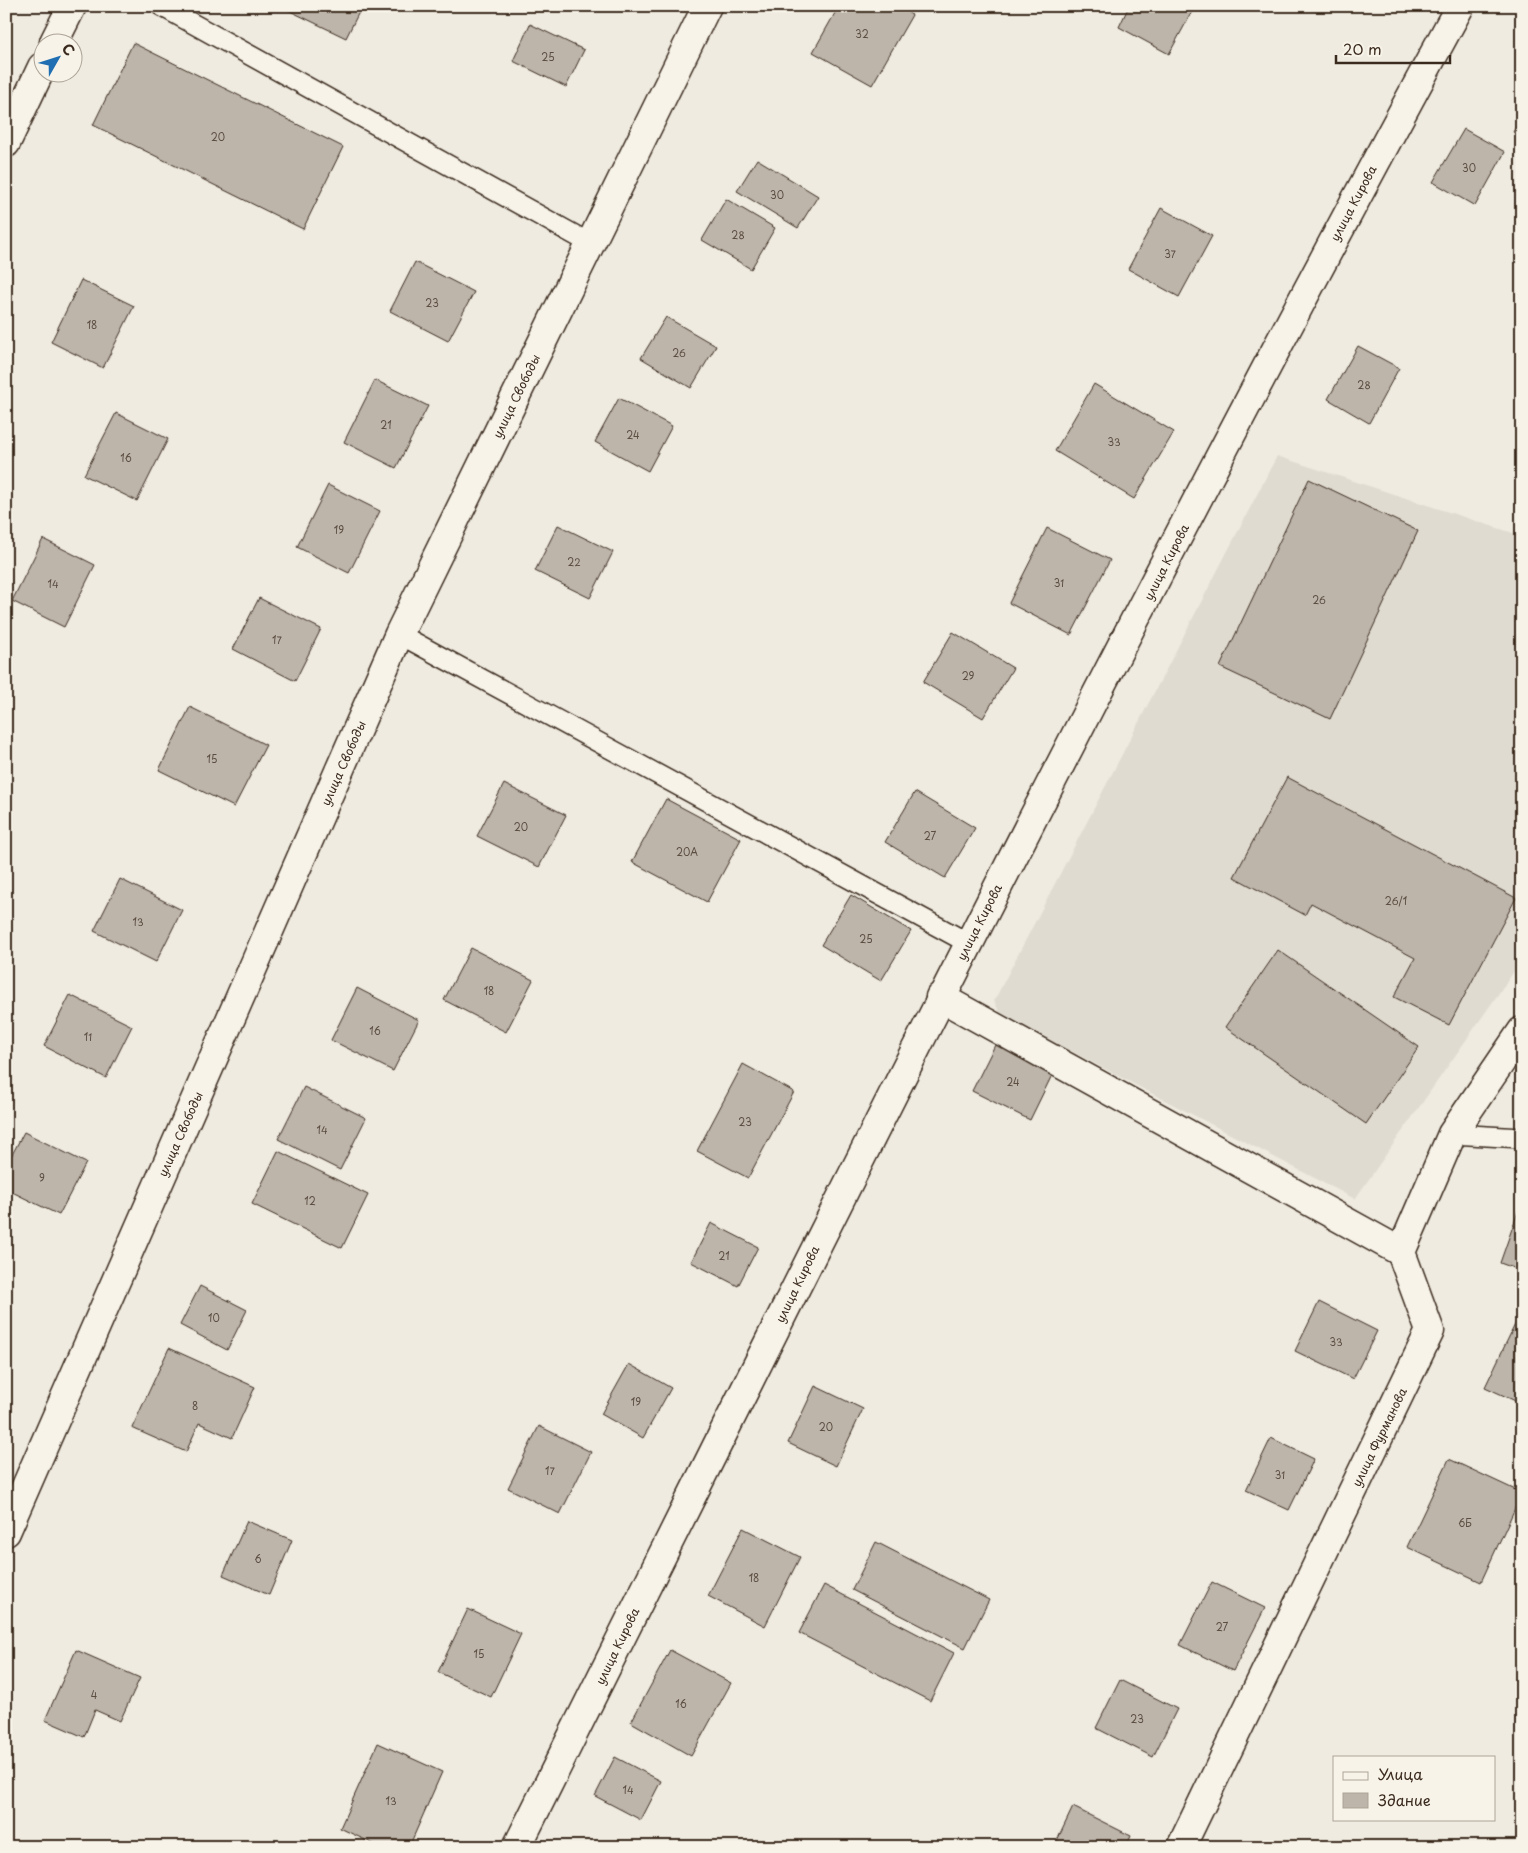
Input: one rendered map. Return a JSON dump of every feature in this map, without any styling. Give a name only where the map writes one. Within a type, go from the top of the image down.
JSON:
[{"type":"street","points":[[59,32],[72,6]]},
{"type":"street","name":"улица Свободы","points":[[6,1532],[399,634],[707,6]]},
{"type":"street","name":"улица Кирова","points":[[517,1847],[940,997],[1350,208],[1460,6]]},
{"type":"street","points":[[6,143],[35,82]]},
{"type":"street","points":[[940,997],[1401,1252],[1452,1134],[1522,1031]]},
{"type":"street","name":"улица Фурманова","points":[[1181,1847],[1430,1331],[1401,1252]]},
{"type":"lane","points":[[161,6],[590,244]]},
{"type":"lane","points":[[399,634],[968,943]]},
{"type":"lane","points":[[1452,1134],[1522,1138]]},
{"type":"shaded area","points":[[1277,456],[1522,536],[1522,960],[1355,1199],[1001,1015],[994,1001]]},
{"type":"building","points":[[290,6],[362,6],[346,38],[288,10]]},
{"type":"building","points":[[839,6],[897,6],[912,15],[872,85],[813,52]]},
{"type":"building","points":[[1129,6],[1195,6],[1169,54],[1119,27]]},
{"type":"building","points":[[530,24],[584,50],[566,87],[513,61]]},
{"type":"building","points":[[133,43],[343,147],[303,229],[93,125]]},
{"type":"building","points":[[1522,117],[1522,137],[1513,132]]},
{"type":"building","points":[[1464,129],[1505,152],[1475,206],[1433,182]]},
{"type":"building","points":[[757,159],[818,196],[798,228],[737,191]]},
{"type":"building","points":[[726,199],[775,228],[751,269],[702,240]]},
{"type":"building","points":[[1161,208],[1212,236],[1179,297],[1128,269]]},
{"type":"building","points":[[415,262],[474,292],[448,341],[390,311]]},
{"type":"building","points":[[81,280],[134,306],[103,368],[51,342]]},
{"type":"building","points":[[666,317],[716,346],[691,388],[641,358]]},
{"type":"building","points":[[1358,346],[1399,368],[1369,423],[1328,399]]},
{"type":"building","points":[[375,380],[428,406],[396,468],[344,442]]},
{"type":"building","points":[[1094,384],[1174,432],[1134,499],[1055,451]]},
{"type":"building","points":[[619,398],[672,426],[648,471],[595,442]]},
{"type":"building","points":[[116,413],[168,439],[137,501],[84,475]]},
{"type":"building","points":[[1309,479],[1418,531],[1330,719],[1220,667]]},
{"type":"building","points":[[328,485],[380,511],[349,573],[297,547]]},
{"type":"building","points":[[558,525],[613,552],[590,598],[535,571]]},
{"type":"building","points":[[1047,528],[1110,560],[1071,635],[1009,603]]},
{"type":"building","points":[[43,539],[95,565],[64,627],[12,601]]},
{"type":"building","points":[[259,598],[321,629],[295,681],[233,649]]},
{"type":"building","points":[[953,632],[1013,668],[983,718],[923,682]]},
{"type":"building","points":[[190,707],[266,745],[234,807],[159,770]]},
{"type":"building","points":[[1287,777],[1516,898],[1449,1025],[1394,997],[1415,958],[1311,903],[1305,915],[1234,877]]},
{"type":"building","points":[[504,784],[566,815],[539,867],[477,836]]},
{"type":"building","points":[[915,792],[975,828],[945,878],[885,842]]},
{"type":"building","points":[[666,799],[741,839],[707,902],[632,862]]},
{"type":"building","points":[[120,879],[182,910],[156,962],[94,931]]},
{"type":"building","points":[[851,895],[911,931],[881,981],[821,945]]},
{"type":"building","points":[[471,948],[533,980],[506,1032],[444,1000]]},
{"type":"building","points":[[1278,950],[1419,1047],[1366,1124],[1225,1027]]},
{"type":"building","points":[[357,988],[419,1020],[393,1071],[331,1040]]},
{"type":"building","points":[[70,995],[132,1026],[106,1078],[44,1046]]},
{"type":"building","points":[[996,1043],[1054,1071],[1030,1120],[972,1091]]},
{"type":"building","points":[[743,1064],[794,1092],[748,1178],[697,1151]]},
{"type":"building","points":[[304,1087],[366,1118],[340,1170],[278,1139]]},
{"type":"building","points":[[24,1132],[86,1163],[59,1215],[6,1189],[6,1166]]},
{"type":"building","points":[[278,1151],[368,1195],[342,1248],[252,1204]]},
{"type":"building","points":[[1522,1200],[1522,1271],[1500,1263]]},
{"type":"building","points":[[711,1223],[758,1247],[738,1286],[691,1262]]},
{"type":"building","points":[[200,1286],[247,1310],[227,1350],[180,1325]]},
{"type":"building","points":[[1319,1302],[1377,1331],[1353,1379],[1295,1351]]},
{"type":"building","points":[[1520,1314],[1522,1315],[1522,1404],[1485,1387]]},
{"type":"building","points":[[169,1348],[255,1387],[232,1438],[199,1423],[186,1452],[132,1428]]},
{"type":"building","points":[[629,1364],[671,1388],[643,1438],[601,1414]]},
{"type":"building","points":[[815,1386],[863,1409],[836,1466],[788,1443]]},
{"type":"building","points":[[539,1426],[591,1452],[560,1514],[508,1488]]},
{"type":"building","points":[[1271,1438],[1314,1459],[1289,1510],[1246,1490]]},
{"type":"building","points":[[1449,1459],[1522,1493],[1481,1582],[1407,1547]]},
{"type":"building","points":[[247,1521],[292,1540],[269,1595],[223,1575]]},
{"type":"building","points":[[743,1528],[800,1557],[765,1626],[708,1596]]},
{"type":"building","points":[[876,1542],[989,1600],[965,1648],[852,1590]]},
{"type":"building","points":[[1212,1582],[1265,1608],[1233,1671],[1180,1645]]},
{"type":"building","points":[[824,1585],[954,1653],[930,1701],[799,1633]]},
{"type":"building","points":[[468,1609],[521,1634],[491,1697],[438,1672]]},
{"type":"building","points":[[76,1650],[140,1678],[120,1721],[95,1710],[84,1737],[45,1720]]},
{"type":"building","points":[[670,1650],[731,1683],[691,1756],[631,1722]]},
{"type":"building","points":[[1120,1680],[1177,1709],[1153,1757],[1096,1728]]},
{"type":"building","points":[[378,1743],[442,1772],[409,1847],[380,1847],[340,1828]]},
{"type":"building","points":[[615,1757],[661,1781],[641,1820],[595,1796]]},
{"type":"building","points":[[1073,1807],[1131,1836],[1126,1847],[1054,1847]]}]
